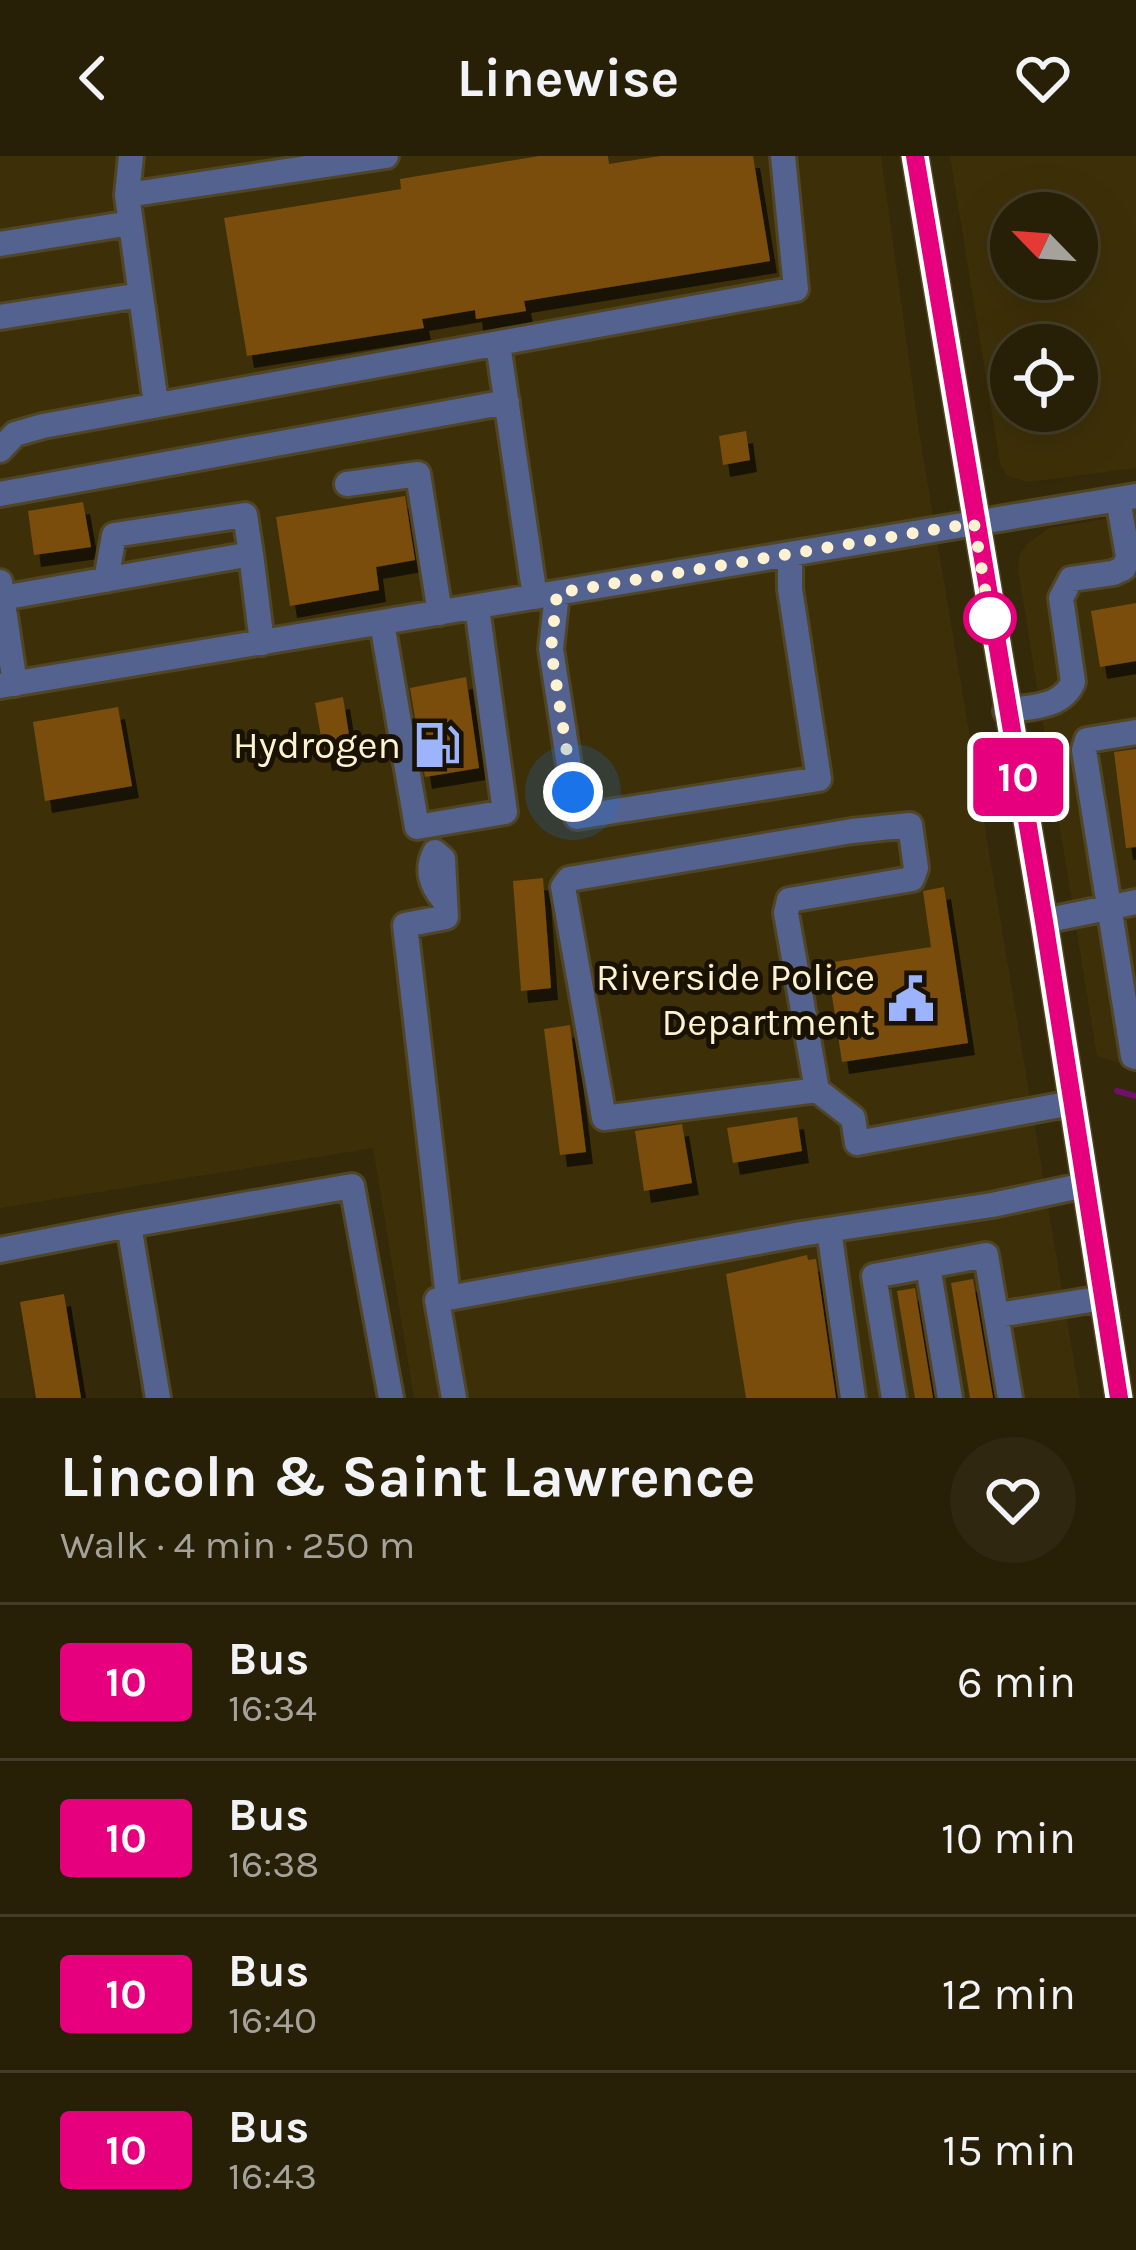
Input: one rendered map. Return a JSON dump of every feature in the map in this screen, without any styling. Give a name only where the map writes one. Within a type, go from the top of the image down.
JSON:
[{"type":"street","points":[[131,156],[127,195],[156,404]]},
{"type":"street","points":[[127,195],[386,156]]},
{"type":"street","points":[[0,450],[15,434],[156,404],[796,289],[783,156]]},
{"type":"street","points":[[915,156],[1119,1398]]},
{"type":"street","points":[[0,244],[131,223]]},
{"type":"street","points":[[0,317],[141,295]]},
{"type":"street","points":[[498,344],[546,595],[577,817],[819,779],[790,589],[790,555]]},
{"type":"street","points":[[0,494],[507,402]]},
{"type":"street","points":[[347,484],[418,474],[440,613]]},
{"type":"street","points":[[250,554],[106,580],[1,590],[7,685],[1127,498],[1130,567],[1071,579],[1060,598],[1073,682],[1068,694],[1056,702],[1006,711]]},
{"type":"street","points":[[106,580],[114,535],[245,515],[262,643]]},
{"type":"street","points":[[382,622],[417,827],[505,812],[477,607]]},
{"type":"street","points":[[1136,732],[1087,740],[1084,750],[1136,1057]]},
{"type":"street","points":[[431,824],[435,852],[443,859],[446,916],[405,925],[448,1298]]},
{"type":"street","points":[[817,1090],[604,1118],[563,887],[569,879],[910,825],[916,868],[912,879],[789,899],[786,914],[817,1090],[853,1118],[856,1143],[1072,1103]]},
{"type":"street","points":[[1044,921],[1136,902]]},
{"type":"street","points":[[454,1398],[437,1300],[1085,1185]]},
{"type":"street","points":[[0,1250],[352,1186],[391,1398]]},
{"type":"street","points":[[129,1226],[158,1398]]},
{"type":"street","points":[[829,1230],[854,1398]]},
{"type":"street","points":[[894,1398],[874,1276],[986,1256],[1010,1398]]},
{"type":"street","points":[[928,1266],[950,1398]]},
{"type":"street","points":[[998,1315],[1102,1298]]},
{"type":"shaded area","points":[[0,156],[881,156],[919,432],[1080,1398],[414,1398],[373,1148],[0,1208]]},
{"type":"shaded area","points":[[950,156],[1136,156],[1136,468],[1028,482],[1007,476],[995,432],[1098,432],[1098,324],[990,324],[990,402]]},
{"type":"shaded area","points":[[1136,514],[1136,1068],[1097,1056],[1018,570],[1019,556],[1027,544],[1049,528]]},
{"type":"building","points":[[539,156],[608,156],[609,164],[660,156],[753,156],[770,261],[524,301],[526,311],[476,319],[475,310],[422,319],[424,328],[247,356],[224,218],[401,189],[400,179]]},
{"type":"building","points":[[746,431],[750,460],[723,465],[719,436]]},
{"type":"building","points":[[405,496],[415,560],[376,567],[379,590],[290,606],[276,517]]},
{"type":"building","points":[[83,502],[91,547],[34,555],[28,511]]},
{"type":"building","points":[[1136,603],[1136,661],[1100,667],[1091,611]]},
{"type":"building","points":[[466,677],[479,768],[425,777],[410,688]]},
{"type":"building","points":[[343,697],[352,754],[325,759],[315,703]]},
{"type":"building","points":[[118,707],[132,786],[45,801],[33,722]]},
{"type":"building","points":[[1136,749],[1136,847],[1126,848],[1114,752]]},
{"type":"building","points":[[543,878],[551,988],[521,991],[513,881]]},
{"type":"building","points":[[944,887],[968,1043],[842,1062],[827,963],[931,947],[923,891]]},
{"type":"building","points":[[570,1025],[586,1152],[560,1155],[544,1029]]},
{"type":"building","points":[[797,1117],[802,1151],[733,1163],[727,1128]]},
{"type":"building","points":[[682,1124],[692,1183],[644,1191],[635,1131]]},
{"type":"building","points":[[807,1255],[808,1260],[816,1259],[836,1398],[746,1398],[726,1274]]},
{"type":"building","points":[[973,1279],[993,1398],[970,1398],[951,1283]]},
{"type":"building","points":[[915,1288],[933,1398],[915,1398],[897,1291]]},
{"type":"building","points":[[64,1294],[81,1398],[36,1398],[20,1302]]},
{"type":"waterway","points":[[1117,1091],[1136,1096]]},
{"type":"bus line","name":"10","points":[[915,156],[1119,1398]]},
{"type":"place","name":"Hydrogen","points":[[437,745]]},
{"type":"place","name":"Riverside Police Department","points":[[911,999]]},
{"type":"route","points":[[573,792],[551,649],[557,593],[974,523],[990,618]]}]
